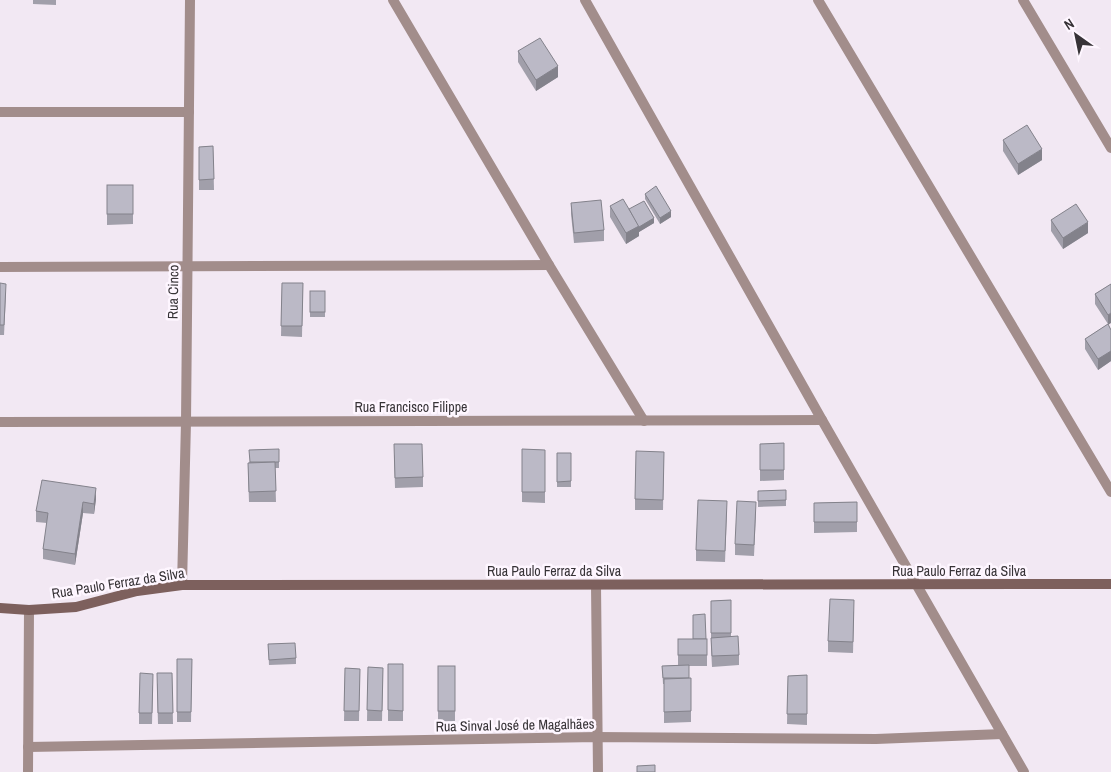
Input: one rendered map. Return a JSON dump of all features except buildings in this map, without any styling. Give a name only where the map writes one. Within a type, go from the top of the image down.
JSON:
[{"type":"street","name":"Rua Cinco","points":[[182,585],[186,422],[190,0]]},
{"type":"street","points":[[393,0],[549,265],[644,421]]},
{"type":"street","points":[[585,0],[822,420],[1024,772]]},
{"type":"street","points":[[818,0],[1111,492]]},
{"type":"street","points":[[1022,0],[1111,148]]},
{"type":"street","points":[[0,112],[189,112]]},
{"type":"street","points":[[0,267],[549,265]]},
{"type":"street","name":"Rua Francisco Filippe","points":[[0,422],[822,420]]},
{"type":"street","name":"Rua Paulo Ferraz da Silva","points":[[0,608],[29,610],[76,607],[137,591],[182,585],[1111,584]]},
{"type":"street","points":[[596,585],[598,772]]},
{"type":"street","points":[[28,772],[29,610]]},
{"type":"street","name":"Rua Sinval José de Magalhães","points":[[28,747],[597,737],[876,739],[1002,734]]}]
